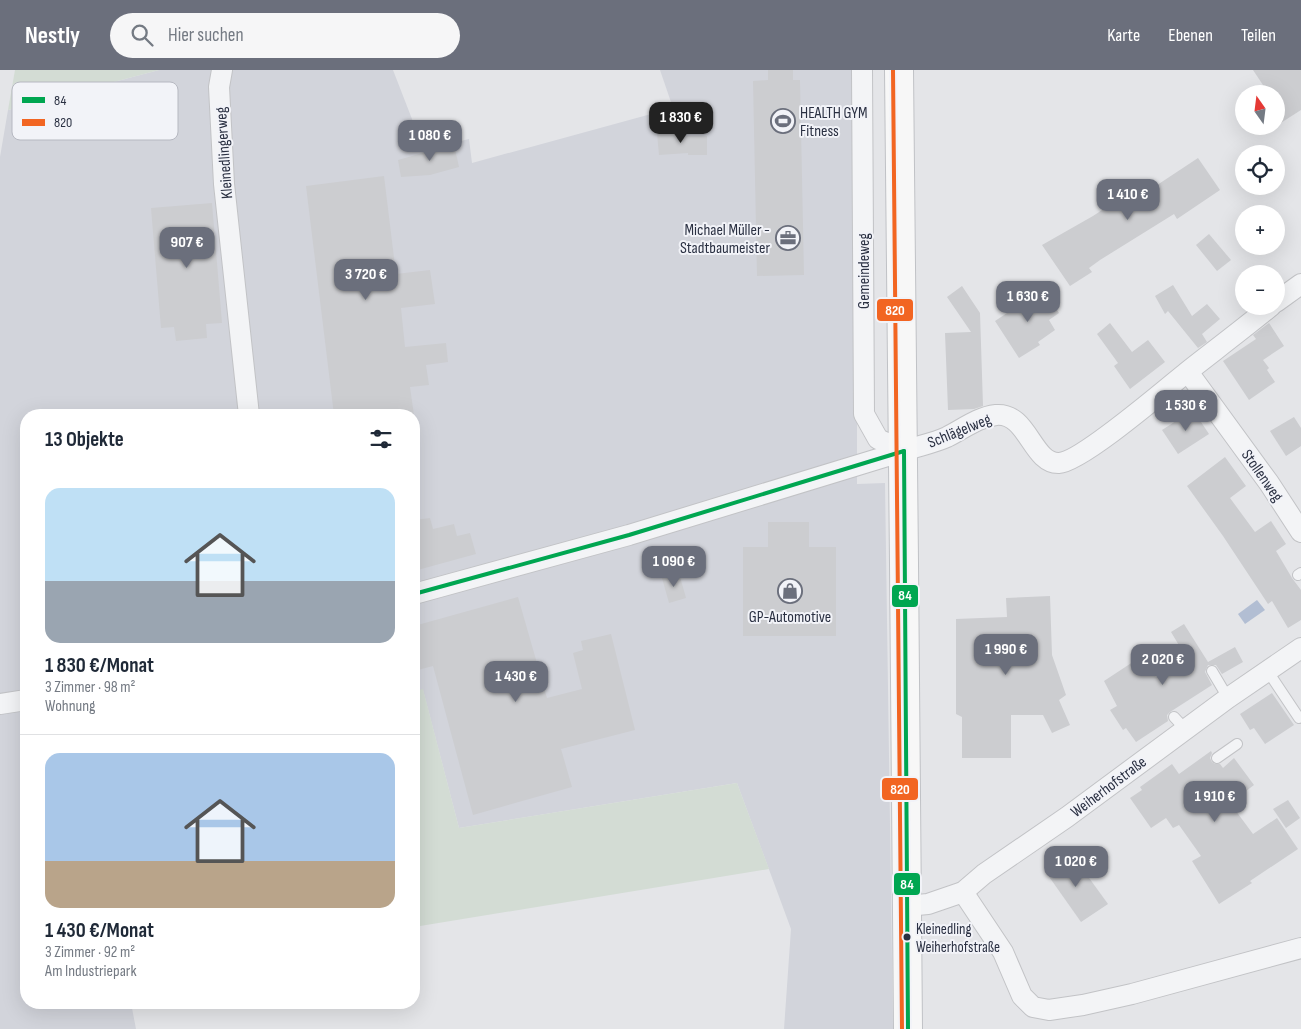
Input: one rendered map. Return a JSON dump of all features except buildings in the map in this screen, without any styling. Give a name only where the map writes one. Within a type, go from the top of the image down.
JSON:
[{"type":"main road","points":[[899,70],[908,1029]]},
{"type":"street","name":"Kleinedlingerweg","points":[[222,70],[219,87],[224,184],[248,409]]},
{"type":"street","name":"Gemeindeweg","points":[[862,70],[864,414],[878,439],[904,451]]},
{"type":"street","points":[[1285,296],[1301,284]]},
{"type":"street","name":"Schlägelweg","points":[[904,451],[946,438],[978,421],[996,415],[1010,418],[1023,428],[1041,454],[1055,463],[1062,463],[1075,457],[1129,419],[1260,315]]},
{"type":"street","name":"Stollenweg","points":[[1188,372],[1269,483],[1301,532]]},
{"type":"street","points":[[420,592],[629,535],[904,451]]},
{"type":"street","name":"Weiherhofstraße","points":[[906,906],[928,904],[963,892],[984,874],[1067,817],[1180,723],[1228,698],[1301,648]]},
{"type":"street","points":[[0,704],[20,701]]},
{"type":"street","points":[[963,892],[1003,952],[1022,996],[1032,1007],[1049,1010],[1083,1005],[1132,994],[1301,948]]},
{"type":"lane","points":[[1267,670],[1299,718]]},
{"type":"lane","points":[[1212,671],[1228,698]]},
{"type":"lane","points":[[1217,758],[1237,744]]},
{"type":"shaded area","points":[[15,70],[159,70],[114,82],[13,82]]},
{"type":"shaded area","points":[[159,70],[393,70],[424,150],[469,139],[472,163],[673,108],[660,70],[857,70],[857,484],[885,483],[893,1029],[784,1029],[791,929],[737,783],[459,828],[423,690],[420,690],[420,409],[20,409],[20,1009],[132,1009],[136,1029],[0,1029],[0,157],[8,110],[12,109],[12,140],[178,140],[178,82],[114,82]]},
{"type":"shaded area","points":[[12,87],[12,109],[8,110]]},
{"type":"shaded area","points":[[423,689],[459,828],[737,783],[769,869],[420,926],[420,690]]},
{"type":"water","points":[[1257,600],[1265,610],[1245,624],[1238,614]]},
{"type":"transit line","name":"820","points":[[893,70],[902,1029]]},
{"type":"transit line","name":"84","points":[[904,451],[908,1029]]},
{"type":"transit line","name":"84","points":[[420,592],[629,535],[904,451]]},
{"type":"place","name":"HEALTH GYM Fitness","points":[[783,121]]},
{"type":"place","name":"Michael Müller - Stadtbaumeister","points":[[788,238]]},
{"type":"place","name":"GP-Automotive","points":[[790,591]]},
{"type":"place","name":"Kleinedling Weiherhofstraße","points":[[907,937]]}]
